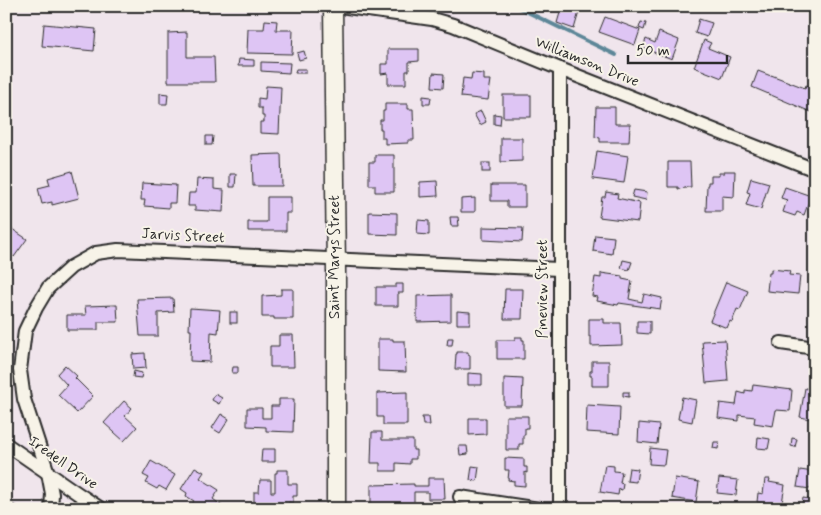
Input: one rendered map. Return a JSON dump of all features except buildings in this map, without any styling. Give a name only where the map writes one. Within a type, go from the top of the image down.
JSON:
[{"type":"main road","name":"Saint Marys Street","points":[[333,6],[336,509]]},
{"type":"street","name":"Williamson Drive","points":[[340,6],[432,19],[453,25],[815,170]]},
{"type":"street","name":"Pineview Street","points":[[560,69],[560,509]]},
{"type":"street","name":"Jarvis Street","points":[[51,509],[52,494],[48,473],[24,398],[20,370],[25,331],[48,288],[71,267],[96,253],[118,250],[559,269]]},
{"type":"street","points":[[781,343],[815,348]]},
{"type":"street","name":"Iredell Drive","points":[[6,444],[101,509]]},
{"type":"street","points":[[460,497],[539,509]]},
{"type":"waterway","points":[[515,6],[616,55]]}]
